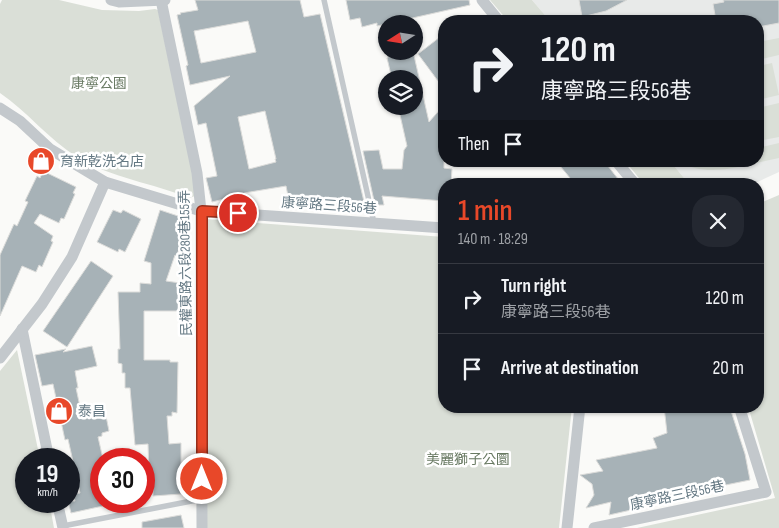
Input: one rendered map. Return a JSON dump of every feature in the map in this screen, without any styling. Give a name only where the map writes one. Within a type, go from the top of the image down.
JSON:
[{"type":"street","points":[[111,0],[119,2],[162,0]]},
{"type":"street","name":"民權東路六段280巷155弄","points":[[162,0],[197,173],[202,211],[202,528]]},
{"type":"street","points":[[482,0],[494,15]]},
{"type":"street","name":"康寧路三段56巷","points":[[0,108],[20,121],[50,149],[105,182],[202,211],[438,228]]},
{"type":"street","points":[[621,167],[630,178]]},
{"type":"street","points":[[0,358],[42,304],[72,257],[105,182]]},
{"type":"street","points":[[22,329],[47,448]]},
{"type":"street","points":[[567,528],[579,413]]},
{"type":"street","name":"康寧路三段56巷","points":[[594,528],[766,492],[741,413]]},
{"type":"street","points":[[60,513],[63,527]]},
{"type":"lane","points":[[324,0],[374,223]]},
{"type":"lane","points":[[63,527],[202,499]]},
{"type":"shaded area","points":[[532,0],[779,0],[779,172],[764,179],[684,178],[675,167],[764,167],[764,15],[545,15]]},
{"type":"green space","name":"康寧公園","points":[[2,0],[59,0],[102,10],[158,10],[195,186],[195,196],[189,198],[90,164],[67,150],[20,108],[0,93],[0,4]]},
{"type":"green space","points":[[490,0],[532,0],[545,15],[503,15]]},
{"type":"green space","points":[[779,38],[779,55],[764,59],[764,41]]},
{"type":"green space","points":[[772,63],[779,95],[764,99],[764,65]]},
{"type":"green space","points":[[779,103],[779,137],[764,140],[764,107]]},
{"type":"green space","points":[[779,143],[779,158],[764,162],[764,147]]},
{"type":"green space","points":[[630,167],[675,167],[684,178],[639,178]]},
{"type":"green space","points":[[690,167],[741,167],[715,170]]},
{"type":"green space","points":[[779,195],[779,528],[637,528],[775,498],[750,413],[764,413],[764,201]]},
{"type":"green space","name":"美麗獅子公圜","points":[[206,219],[438,237],[438,413],[571,413],[559,528],[207,528]]},
{"type":"green space","points":[[17,350],[38,448],[15,448],[15,513],[51,513],[54,528],[0,528],[0,371]]},
{"type":"building","points":[[195,0],[300,0],[304,17],[320,14],[365,206],[340,211],[332,210],[329,197],[290,206],[286,186],[244,193],[212,202],[206,178],[217,176],[206,123],[198,125],[194,106],[230,76],[190,85],[186,66],[188,65],[177,15],[198,10]],"holes":[[[248,21],[256,52],[201,63],[194,31]],[[265,111],[276,162],[249,169],[238,117]]]},
{"type":"building","points":[[346,0],[469,0],[470,5],[423,16],[378,15],[377,26],[377,23],[362,27],[360,18],[350,20]]},
{"type":"building","points":[[579,0],[627,0],[606,11],[582,15]]},
{"type":"building","points":[[723,0],[779,0],[779,23],[764,26],[764,15],[715,15],[713,4],[724,2]]},
{"type":"building","points":[[438,39],[438,81],[422,60],[423,50]]},
{"type":"building","points":[[387,60],[415,60],[417,70],[390,70]]},
{"type":"building","points":[[423,95],[429,122],[438,112],[438,167],[452,169],[451,178],[438,178],[438,201],[382,196],[384,205],[375,205],[363,151],[379,150],[383,169],[402,169],[404,150],[407,146],[400,115],[423,115]]},
{"type":"building","points":[[561,167],[609,167],[617,178],[570,178]]},
{"type":"building","points":[[43,171],[76,187],[73,193],[75,194],[64,219],[61,218],[59,223],[40,214],[34,223],[53,236],[51,241],[53,242],[42,267],[39,265],[36,272],[22,266],[0,316],[0,255],[14,224],[17,226],[28,202],[25,201],[37,176],[40,178]]},
{"type":"building","points":[[113,210],[121,213],[123,210],[141,219],[125,252],[119,249],[118,252],[97,242]]},
{"type":"building","points":[[160,210],[187,219],[177,256],[175,255],[166,281],[180,283],[181,311],[144,311],[144,360],[170,360],[170,362],[178,362],[177,413],[172,412],[172,416],[167,416],[169,444],[181,443],[181,494],[155,496],[155,448],[148,448],[148,444],[135,445],[130,388],[125,388],[125,373],[122,373],[122,364],[118,363],[118,349],[120,349],[118,292],[140,292],[140,283],[151,284],[151,263],[144,261]]},
{"type":"building","points":[[91,261],[113,276],[67,347],[43,331]]},
{"type":"building","points":[[92,346],[97,366],[75,371],[78,388],[76,388],[82,416],[105,411],[109,431],[102,433],[102,436],[98,437],[100,448],[90,448],[90,509],[80,511],[80,448],[70,448],[68,439],[65,440],[53,384],[42,386],[35,355],[66,349],[63,352]]},
{"type":"building","points":[[665,413],[732,413],[745,454],[750,480],[652,500],[650,493],[629,498],[631,510],[609,515],[611,502],[586,508],[594,495],[592,484],[580,475],[603,471],[596,460],[657,448],[653,438],[667,433]]},
{"type":"building","points":[[181,515],[184,528],[142,528],[142,522]]},
{"type":"place","name":"育新乾洗名店","points":[[41,161]]},
{"type":"place","name":"泰昌","points":[[59,411]]},
{"type":"route","points":[[202,479],[202,211],[238,213]]}]
